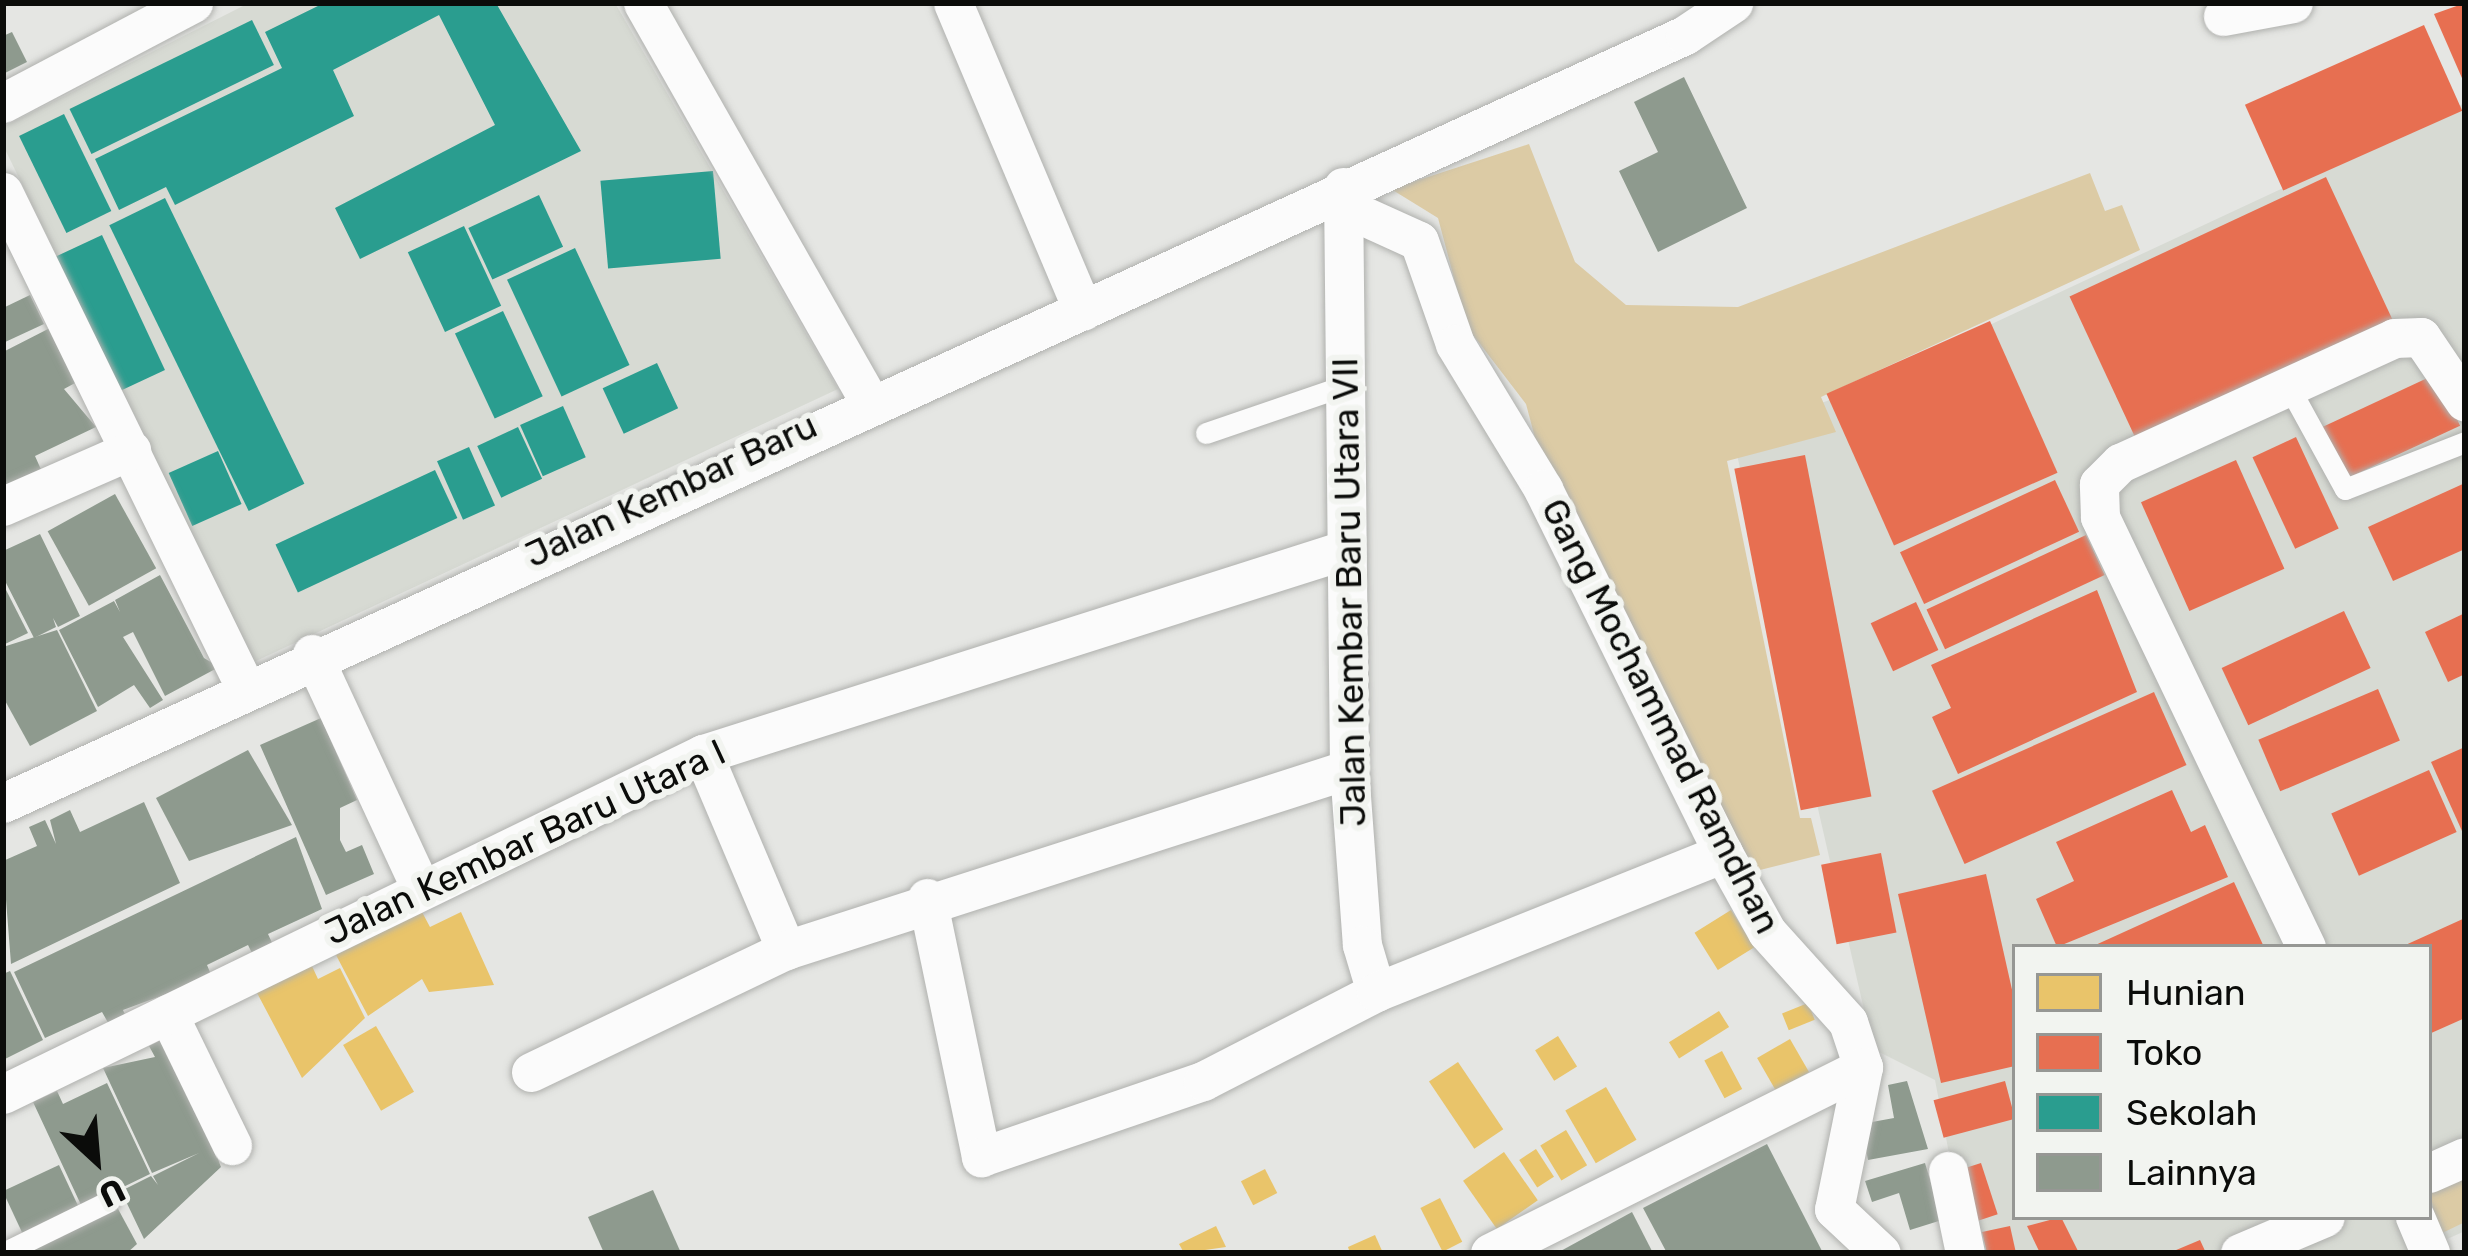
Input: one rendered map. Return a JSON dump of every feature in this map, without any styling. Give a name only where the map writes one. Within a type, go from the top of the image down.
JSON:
[{"type":"street","points":[[3,103],[193,3]]},
{"type":"street","points":[[644,3],[868,399]]},
{"type":"street","points":[[953,3],[1083,311]]},
{"type":"street","name":"Jalan Kembar Baru","points":[[3,803],[868,399],[1343,197],[1685,35],[1733,3]]},
{"type":"street","points":[[2223,16],[2293,3]]},
{"type":"street","points":[[3,192],[244,687]]},
{"type":"street","name":"Jalan Kembar Baru Utara VII","points":[[1343,197],[1341,551],[1349,769],[1362,945],[1376,992]]},
{"type":"street","name":"Gang Mochammad Ramdhan","points":[[1343,197],[1419,241],[1455,344],[1554,509],[1723,853],[1767,932],[1848,1022],[1863,1067]]},
{"type":"street","points":[[2305,944],[2100,517],[2099,484],[2120,463],[2394,338],[2421,337],[2465,401]]},
{"type":"street","points":[[3,506],[130,450]]},
{"type":"street","name":"Jalan Kembar Baru Utara I","points":[[3,1094],[703,754],[1341,551]]},
{"type":"street","points":[[312,655],[421,889]]},
{"type":"street","points":[[703,754],[786,950]]},
{"type":"street","points":[[531,1072],[786,950],[927,898],[1349,769]]},
{"type":"street","points":[[927,898],[981,1157],[1203,1081],[1376,992],[1723,853]]},
{"type":"street","points":[[168,1014],[232,1145]]},
{"type":"street","points":[[1490,1253],[1863,1067]]},
{"type":"street","points":[[1863,1067],[1834,1209],[1881,1253]]},
{"type":"street","points":[[2432,1172],[2465,1157]]},
{"type":"street","points":[[1948,1171],[1965,1253]]},
{"type":"street","points":[[2240,1253],[2318,1220]]},
{"type":"street","points":[[2416,1220],[2430,1253]]},
{"type":"lane","points":[[1206,434],[1343,386]]},
{"type":"lane","points":[[2290,389],[2345,488],[2465,442]]},
{"type":"lane","points":[[3,1253],[109,1201]]},
{"type":"shaded area","points":[[249,3],[615,3],[838,389],[254,662],[3,145],[3,127]]},
{"type":"shaded area","points":[[2465,103],[2465,1231],[2416,1253],[1968,1253],[1935,1080],[1873,1049],[1732,433],[1827,401]]},
{"type":"shaded area","points":[[1529,144],[1575,262],[1626,305],[1738,307],[2090,173],[2105,211],[2122,205],[2140,250],[1821,397],[1836,432],[1727,461],[1800,818],[1811,818],[1820,855],[1748,873],[1542,464],[1526,404],[1467,327],[1438,218],[1391,189]]},
{"type":"shaded area","points":[[2465,1169],[2465,1222],[2438,1235],[2432,1202],[2432,1185]]},
{"type":"building: Hunian","points":[[1731,910],[1754,947],[1718,970],[1695,933]]},
{"type":"building: Hunian","points":[[422,912],[430,927],[461,912],[494,985],[429,992],[422,979],[368,1016],[336,955]]},
{"type":"building: Hunian","points":[[311,964],[318,979],[340,968],[365,1018],[302,1078],[256,991]]},
{"type":"building: Hunian","points":[[1808,1003],[1815,1020],[1789,1030],[1782,1013]]},
{"type":"building: Hunian","points":[[1719,1011],[1729,1027],[1679,1058],[1669,1042]]},
{"type":"building: Hunian","points":[[376,1026],[414,1092],[381,1111],[343,1045]]},
{"type":"building: Hunian","points":[[1558,1036],[1577,1067],[1554,1081],[1535,1050]]},
{"type":"building: Hunian","points":[[1790,1039],[1809,1072],[1776,1091],[1757,1058]]},
{"type":"building: Hunian","points":[[1722,1051],[1742,1089],[1725,1098],[1704,1060]]},
{"type":"building: Hunian","points":[[1458,1062],[1503,1129],[1474,1149],[1429,1082]]},
{"type":"building: Hunian","points":[[1606,1087],[1636,1140],[1596,1163],[1565,1110]]},
{"type":"building: Hunian","points":[[1566,1130],[1587,1165],[1561,1181],[1540,1145]]},
{"type":"building: Hunian","points":[[1536,1149],[1554,1177],[1537,1188],[1519,1160]]},
{"type":"building: Hunian","points":[[1504,1152],[1538,1200],[1497,1229],[1463,1181]]},
{"type":"building: Hunian","points":[[1265,1169],[1277,1193],[1253,1205],[1241,1181]]},
{"type":"building: Hunian","points":[[1440,1198],[1462,1242],[1443,1252],[1420,1208]]},
{"type":"building: Hunian","points":[[1216,1226],[1226,1247],[1184,1253],[1179,1244]]},
{"type":"building: Hunian","points":[[1375,1235],[1383,1253],[1350,1253],[1348,1247]]},
{"type":"building: Toko","points":[[2465,3],[2465,85],[2434,14]]},
{"type":"building: Toko","points":[[2424,25],[2462,111],[2283,191],[2245,105]]},
{"type":"building: Toko","points":[[2326,177],[2395,326],[2139,445],[2070,297]]},
{"type":"building: Toko","points":[[1990,321],[2058,473],[1894,545],[1826,394]]},
{"type":"building: Toko","points":[[2436,374],[2460,426],[2342,481],[2318,429]]},
{"type":"building: Toko","points":[[2296,437],[2339,529],[2295,549],[2252,457]]},
{"type":"building: Toko","points":[[1805,455],[1871,797],[1801,810],[1734,469]]},
{"type":"building: Toko","points":[[2236,460],[2284,569],[2189,611],[2141,502]]},
{"type":"building: Toko","points":[[2055,480],[2079,532],[1924,604],[1900,552]]},
{"type":"building: Toko","points":[[2465,483],[2465,549],[2393,581],[2368,527]]},
{"type":"building: Toko","points":[[2086,535],[2105,575],[1945,649],[1926,609]]},
{"type":"building: Toko","points":[[2097,590],[2137,692],[1958,774],[1932,717],[1951,708],[1931,665]]},
{"type":"building: Toko","points":[[1916,602],[1938,650],[1893,671],[1871,623]]},
{"type":"building: Toko","points":[[2344,611],[2371,668],[2248,725],[2222,668]]},
{"type":"building: Toko","points":[[2465,613],[2465,674],[2448,682],[2425,632]]},
{"type":"building: Toko","points":[[2378,689],[2400,741],[2280,791],[2258,740]]},
{"type":"building: Toko","points":[[2154,692],[2187,765],[1965,864],[1932,791]]},
{"type":"building: Toko","points":[[2465,747],[2465,829],[2462,831],[2431,762]]},
{"type":"building: Toko","points":[[2429,770],[2457,832],[2359,876],[2331,814]]},
{"type":"building: Toko","points":[[2172,790],[2191,832],[2205,825],[2228,877],[2056,944],[2036,899],[2074,881],[2056,842]]},
{"type":"building: Toko","points":[[1881,853],[1896,933],[1837,944],[1821,865]]},
{"type":"building: Toko","points":[[1986,874],[2012,990],[2012,1067],[1941,1083],[1898,894]]},
{"type":"building: Toko","points":[[2234,882],[2263,944],[2098,944]]},
{"type":"building: Toko","points":[[2465,918],[2465,1018],[2432,1033],[2432,944],[2408,944]]},
{"type":"building: Toko","points":[[2005,1081],[2012,1120],[1944,1138],[1934,1100]]},
{"type":"building: Toko","points":[[1981,1163],[1998,1214],[1976,1221],[1959,1170]]},
{"type":"building: Toko","points":[[2062,1220],[2079,1253],[2040,1253],[2027,1226]]},
{"type":"building: Toko","points":[[2010,1226],[2016,1253],[1987,1253],[1982,1232]]},
{"type":"building: Toko","points":[[2200,1240],[2206,1253],[2169,1253]]},
{"type":"building: Sekolah","points":[[324,3],[496,3],[581,151],[360,259],[335,208],[495,125],[439,15],[333,70],[354,116],[175,205],[166,187],[119,210],[95,159],[282,68],[265,32]]},
{"type":"building: Sekolah","points":[[252,20],[274,65],[91,154],[70,109]]},
{"type":"building: Sekolah","points":[[64,114],[111,211],[66,233],[19,136]]},
{"type":"building: Sekolah","points":[[713,171],[721,259],[608,269],[600,181]]},
{"type":"building: Sekolah","points":[[539,195],[563,247],[492,280],[468,228]]},
{"type":"building: Sekolah","points":[[165,198],[304,484],[249,511],[109,225]]},
{"type":"building: Sekolah","points":[[464,226],[501,306],[445,332],[408,252]]},
{"type":"building: Sekolah","points":[[102,235],[165,370],[115,393],[52,258]]},
{"type":"building: Sekolah","points":[[575,248],[630,365],[562,397],[507,280]]},
{"type":"building: Sekolah","points":[[503,311],[543,396],[495,419],[455,333]]},
{"type":"building: Sekolah","points":[[657,363],[678,408],[624,434],[603,388]]},
{"type":"building: Sekolah","points":[[563,406],[586,457],[543,476],[520,425]]},
{"type":"building: Sekolah","points":[[518,427],[542,479],[501,498],[477,446]]},
{"type":"building: Sekolah","points":[[469,447],[495,505],[463,520],[437,461]]},
{"type":"building: Sekolah","points":[[218,451],[242,504],[192,526],[169,473]]},
{"type":"building: Sekolah","points":[[435,470],[457,518],[298,592],[275,544]]},
{"type":"building: Lainnya","points":[[12,32],[27,62],[3,74],[3,36]]},
{"type":"building: Lainnya","points":[[1684,77],[1747,208],[1658,252],[1619,171],[1658,152],[1634,102]]},
{"type":"building: Lainnya","points":[[30,295],[44,324],[3,343],[3,308]]},
{"type":"building: Lainnya","points":[[50,328],[75,383],[64,389],[96,427],[35,456],[43,474],[3,493],[3,352]]},
{"type":"building: Lainnya","points":[[115,494],[156,568],[89,606],[48,531]]},
{"type":"building: Lainnya","points":[[40,534],[80,616],[58,627],[53,618],[56,627],[34,638],[3,577],[3,551]]},
{"type":"building: Lainnya","points":[[160,575],[204,658],[219,667],[165,696],[133,632],[123,637],[163,700],[150,708],[134,685],[98,707],[59,630],[114,601],[120,612],[115,600]]},
{"type":"building: Lainnya","points":[[3,584],[28,633],[3,645]]},
{"type":"building: Lainnya","points":[[57,630],[97,711],[30,746],[3,697],[3,647]]},
{"type":"building: Lainnya","points":[[321,718],[357,800],[340,808],[340,840],[346,852],[362,845],[374,874],[326,895],[260,745]]},
{"type":"building: Lainnya","points":[[248,750],[292,825],[189,861],[156,798]]},
{"type":"building: Lainnya","points":[[144,802],[180,883],[11,964],[3,861],[37,846],[29,827],[45,820],[56,844],[50,820],[70,810],[80,832]]},
{"type":"building: Lainnya","points":[[296,837],[322,909],[268,934],[274,947],[254,957],[248,945],[207,965],[212,977],[123,1010],[127,1019],[110,1026],[102,1012],[45,1038],[14,972]]},
{"type":"building: Lainnya","points":[[10,971],[43,1040],[3,1060],[3,974]]},
{"type":"building: Lainnya","points":[[170,1036],[221,1167],[144,1239],[121,1191],[151,1176],[158,1185],[153,1176],[199,1153],[152,1173],[103,1068],[155,1057],[149,1046]]},
{"type":"building: Lainnya","points":[[1907,1081],[1928,1149],[1868,1160],[1861,1124],[1894,1118],[1888,1085]]},
{"type":"building: Lainnya","points":[[107,1083],[150,1174],[82,1207],[33,1102],[57,1091],[63,1104]]},
{"type":"building: Lainnya","points":[[1767,1144],[1823,1253],[1667,1253],[1643,1208]]},
{"type":"building: Lainnya","points":[[1925,1163],[1942,1220],[1910,1230],[1899,1193],[1872,1202],[1865,1181]]},
{"type":"building: Lainnya","points":[[59,1165],[79,1208],[23,1234],[3,1191]]},
{"type":"building: Lainnya","points":[[653,1190],[681,1253],[604,1253],[588,1217]]},
{"type":"building: Lainnya","points":[[117,1207],[137,1244],[127,1253],[16,1253]]},
{"type":"building: Lainnya","points":[[1632,1212],[1653,1253],[1557,1253]]}]
